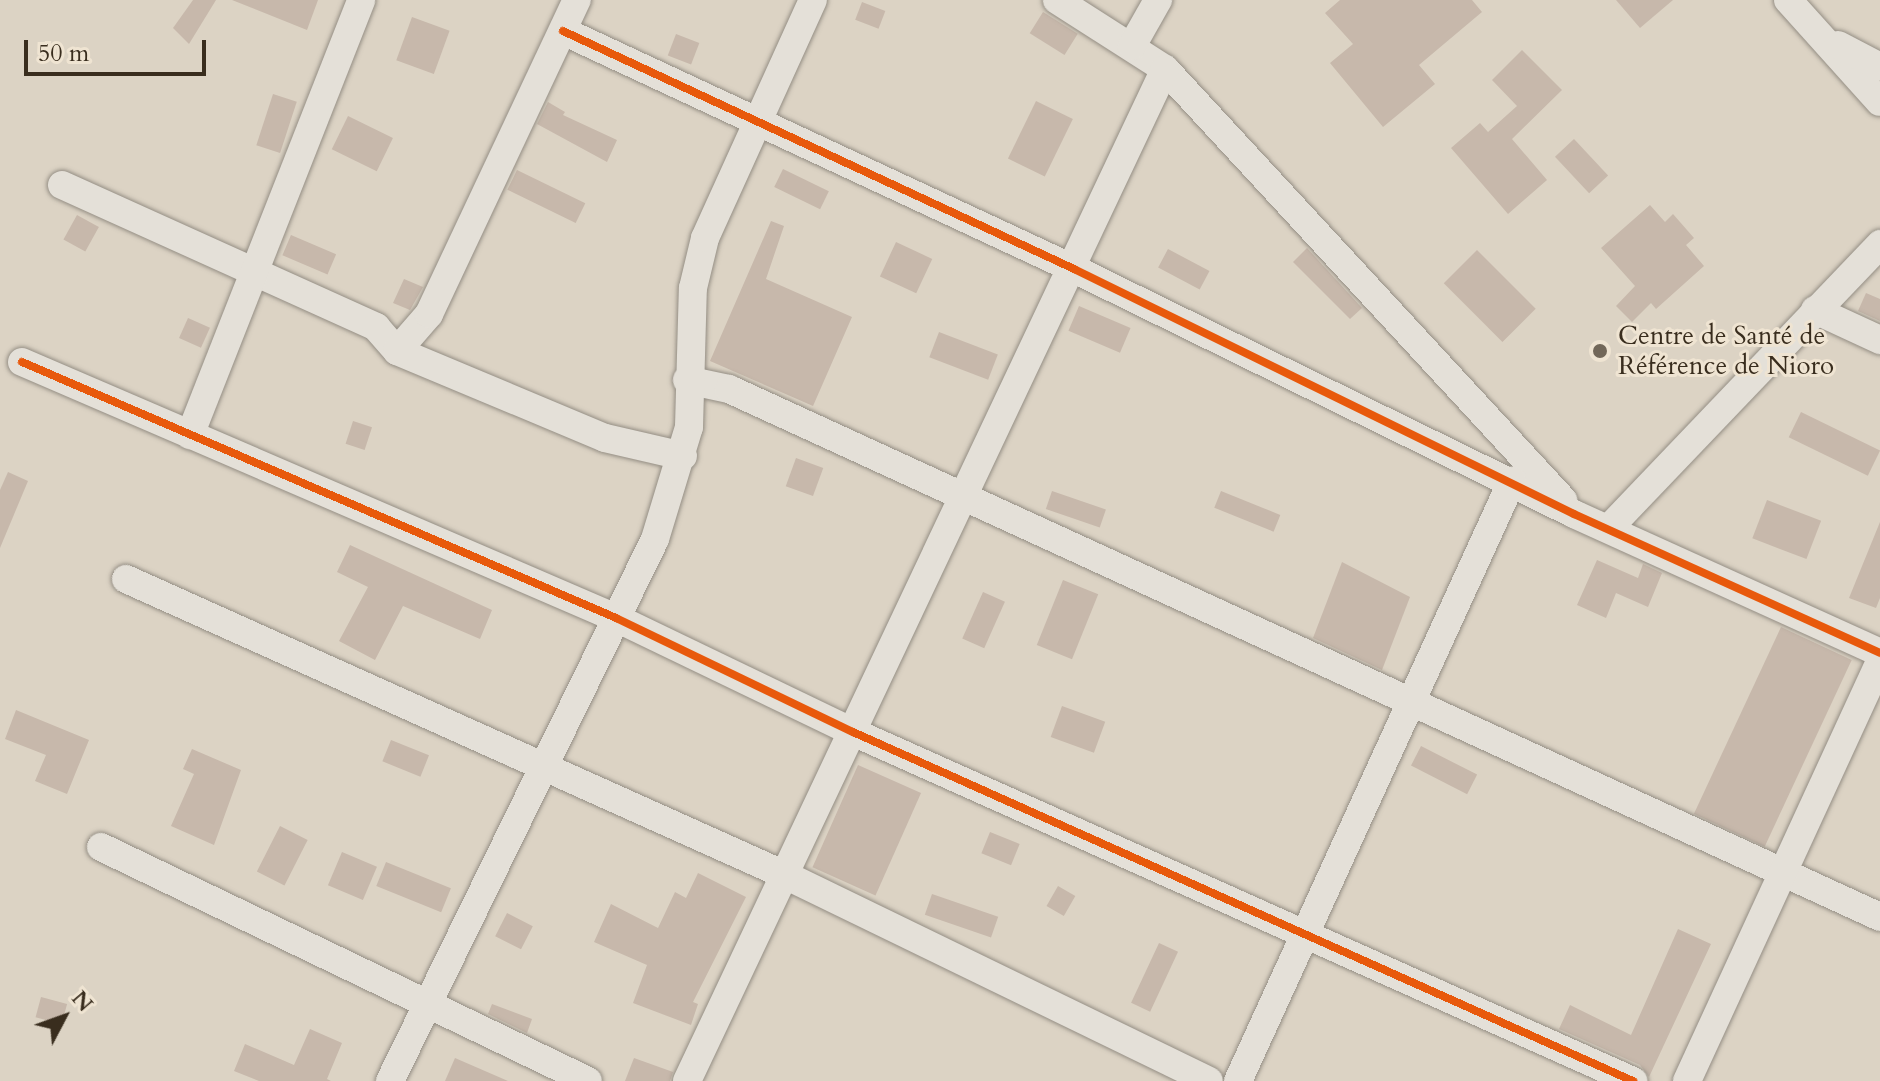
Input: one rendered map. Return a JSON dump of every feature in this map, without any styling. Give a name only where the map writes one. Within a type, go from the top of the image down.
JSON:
[{"type":"street","points":[[190,435],[361,0]]},
{"type":"street","points":[[397,351],[429,314],[577,0]]},
{"type":"street","points":[[390,1081],[655,539],[683,456],[689,427],[687,380],[693,288],[705,238],[813,0]]},
{"type":"street","points":[[1057,0],[1165,69],[1574,514]]},
{"type":"street","points":[[1132,46],[1158,0]]},
{"type":"street","points":[[1788,0],[1880,102]]},
{"type":"street","points":[[563,31],[1074,269],[1574,514],[1880,653]]},
{"type":"street","points":[[1820,36],[1880,67]]},
{"type":"street","points":[[687,1081],[1074,269],[1165,69]]},
{"type":"street","points":[[62,185],[251,274],[376,327],[397,351],[605,438],[683,456]]},
{"type":"street","points":[[1609,528],[1880,244]]},
{"type":"street","points":[[1815,310],[1880,340]]},
{"type":"street","points":[[22,362],[616,618],[853,732],[1633,1081]]},
{"type":"street","points":[[687,380],[729,389],[1880,917]]},
{"type":"street","points":[[1238,1081],[1414,703],[1512,481]]},
{"type":"street","points":[[126,579],[785,875],[1209,1081]]},
{"type":"street","points":[[1687,1081],[1880,661]]},
{"type":"street","points":[[101,847],[425,1006],[588,1081]]},
{"type":"building","points":[[193,0],[216,0],[189,44],[173,28]]},
{"type":"building","points":[[232,0],[318,0],[307,30]]},
{"type":"building","points":[[1340,0],[1472,0],[1482,12],[1419,65],[1435,84],[1383,127],[1330,63],[1353,44],[1325,13]]},
{"type":"building","points":[[1616,0],[1673,0],[1640,28]]},
{"type":"building","points":[[862,2],[885,11],[879,29],[855,20]]},
{"type":"building","points":[[1043,12],[1078,34],[1065,55],[1030,33]]},
{"type":"building","points":[[412,17],[450,31],[434,74],[396,60]]},
{"type":"building","points":[[676,34],[699,43],[691,64],[668,55]]},
{"type":"building","points":[[1522,50],[1562,90],[1512,139],[1547,180],[1508,214],[1451,148],[1480,123],[1488,132],[1517,106],[1492,80]]},
{"type":"building","points":[[273,94],[297,102],[280,153],[256,145]]},
{"type":"building","points":[[1036,101],[1073,119],[1045,176],[1008,159]]},
{"type":"building","points":[[548,102],[565,112],[563,115],[617,140],[607,162],[537,124]]},
{"type":"building","points":[[348,116],[393,138],[377,171],[332,149]]},
{"type":"building","points":[[1574,139],[1608,176],[1589,193],[1555,157]]},
{"type":"building","points":[[783,169],[829,191],[820,209],[774,187]]},
{"type":"building","points":[[517,170],[585,203],[576,223],[507,190]]},
{"type":"building","points":[[1650,205],[1665,222],[1673,214],[1694,238],[1686,245],[1704,266],[1656,309],[1651,303],[1632,322],[1616,306],[1635,286],[1601,248]]},
{"type":"building","points":[[77,215],[99,227],[85,252],[63,239]]},
{"type":"building","points":[[771,221],[784,226],[766,279],[852,317],[813,406],[710,361]]},
{"type":"building","points":[[291,235],[336,254],[328,274],[282,255]]},
{"type":"building","points":[[896,242],[932,259],[916,293],[880,276]]},
{"type":"building","points":[[1307,248],[1362,308],[1350,319],[1293,262]]},
{"type":"building","points":[[1168,249],[1209,271],[1200,290],[1158,268]]},
{"type":"building","points":[[1477,250],[1536,309],[1502,342],[1444,283]]},
{"type":"building","points":[[404,279],[423,287],[410,310],[393,303]]},
{"type":"building","points":[[1866,293],[1880,299],[1880,321],[1858,311]]},
{"type":"building","points":[[1079,306],[1131,328],[1120,353],[1068,331]]},
{"type":"building","points":[[188,318],[210,328],[201,348],[179,338]]},
{"type":"building","points":[[939,332],[998,355],[988,380],[929,357]]},
{"type":"building","points":[[1801,412],[1880,451],[1868,476],[1789,437]]},
{"type":"building","points":[[353,421],[372,427],[365,450],[346,444]]},
{"type":"building","points":[[796,458],[823,468],[813,496],[786,486]]},
{"type":"building","points":[[8,472],[28,481],[0,548],[0,490]]},
{"type":"building","points":[[1052,491],[1106,510],[1100,528],[1046,509]]},
{"type":"building","points":[[1221,491],[1280,515],[1274,532],[1214,508]]},
{"type":"building","points":[[1767,500],[1821,521],[1806,559],[1752,538]]},
{"type":"building","points":[[1880,522],[1880,598],[1876,608],[1849,598]]},
{"type":"building","points":[[350,545],[492,610],[480,639],[403,606],[375,660],[339,641],[368,587],[337,572]]},
{"type":"building","points":[[1597,560],[1638,578],[1643,564],[1662,573],[1648,607],[1616,593],[1606,618],[1577,605]]},
{"type":"building","points":[[1342,562],[1410,597],[1382,670],[1313,638]]},
{"type":"building","points":[[1063,580],[1098,594],[1072,659],[1037,645]]},
{"type":"building","points":[[983,592],[1005,602],[984,648],[962,639]]},
{"type":"building","points":[[1781,627],[1852,660],[1765,847],[1694,814]]},
{"type":"building","points":[[1062,706],[1105,722],[1094,753],[1051,737]]},
{"type":"building","points":[[16,710],[89,740],[67,794],[35,781],[46,755],[5,739]]},
{"type":"building","points":[[391,740],[429,755],[420,777],[382,761]]},
{"type":"building","points":[[1421,746],[1477,775],[1467,794],[1411,766]]},
{"type":"building","points":[[192,749],[241,770],[214,845],[171,826],[194,774],[183,769]]},
{"type":"building","points":[[858,765],[921,793],[875,895],[812,867]]},
{"type":"building","points":[[280,826],[308,840],[284,886],[257,871]]},
{"type":"building","points":[[990,832],[1020,844],[1011,865],[981,853]]},
{"type":"building","points":[[342,852],[377,867],[363,900],[328,885]]},
{"type":"building","points":[[386,862],[451,888],[441,912],[376,886]]},
{"type":"building","points":[[698,873],[746,897],[693,1002],[698,1004],[691,1025],[633,1003],[647,965],[594,942],[611,904],[658,928],[675,892],[686,898]]},
{"type":"building","points":[[1058,886],[1075,896],[1064,916],[1046,906]]},
{"type":"building","points":[[932,894],[998,917],[991,938],[925,915]]},
{"type":"building","points":[[507,913],[533,926],[521,949],[495,936]]},
{"type":"building","points":[[1678,929],[1711,944],[1649,1077],[1640,1065],[1559,1029],[1570,1005],[1631,1035]]},
{"type":"building","points":[[1159,943],[1178,952],[1150,1012],[1131,1003]]},
{"type":"building","points":[[41,997],[67,1004],[62,1024],[36,1017]]},
{"type":"building","points":[[492,1004],[532,1019],[527,1033],[488,1014]]},
{"type":"building","points":[[310,1029],[342,1043],[327,1079],[331,1081],[259,1081],[234,1071],[245,1044],[294,1065]]},
{"type":"building","points":[[455,1058],[508,1081],[445,1081]]},
{"type":"building","points":[[634,1058],[673,1072],[670,1081],[625,1081]]},
{"type":"cycle path","points":[[563,31],[1074,269],[1574,514],[1880,653]]},
{"type":"cycle path","points":[[22,362],[616,618],[853,732],[1633,1081]]},
{"type":"place","name":"Centre de Santé de Référence de Nioro","points":[[1600,351]]}]
